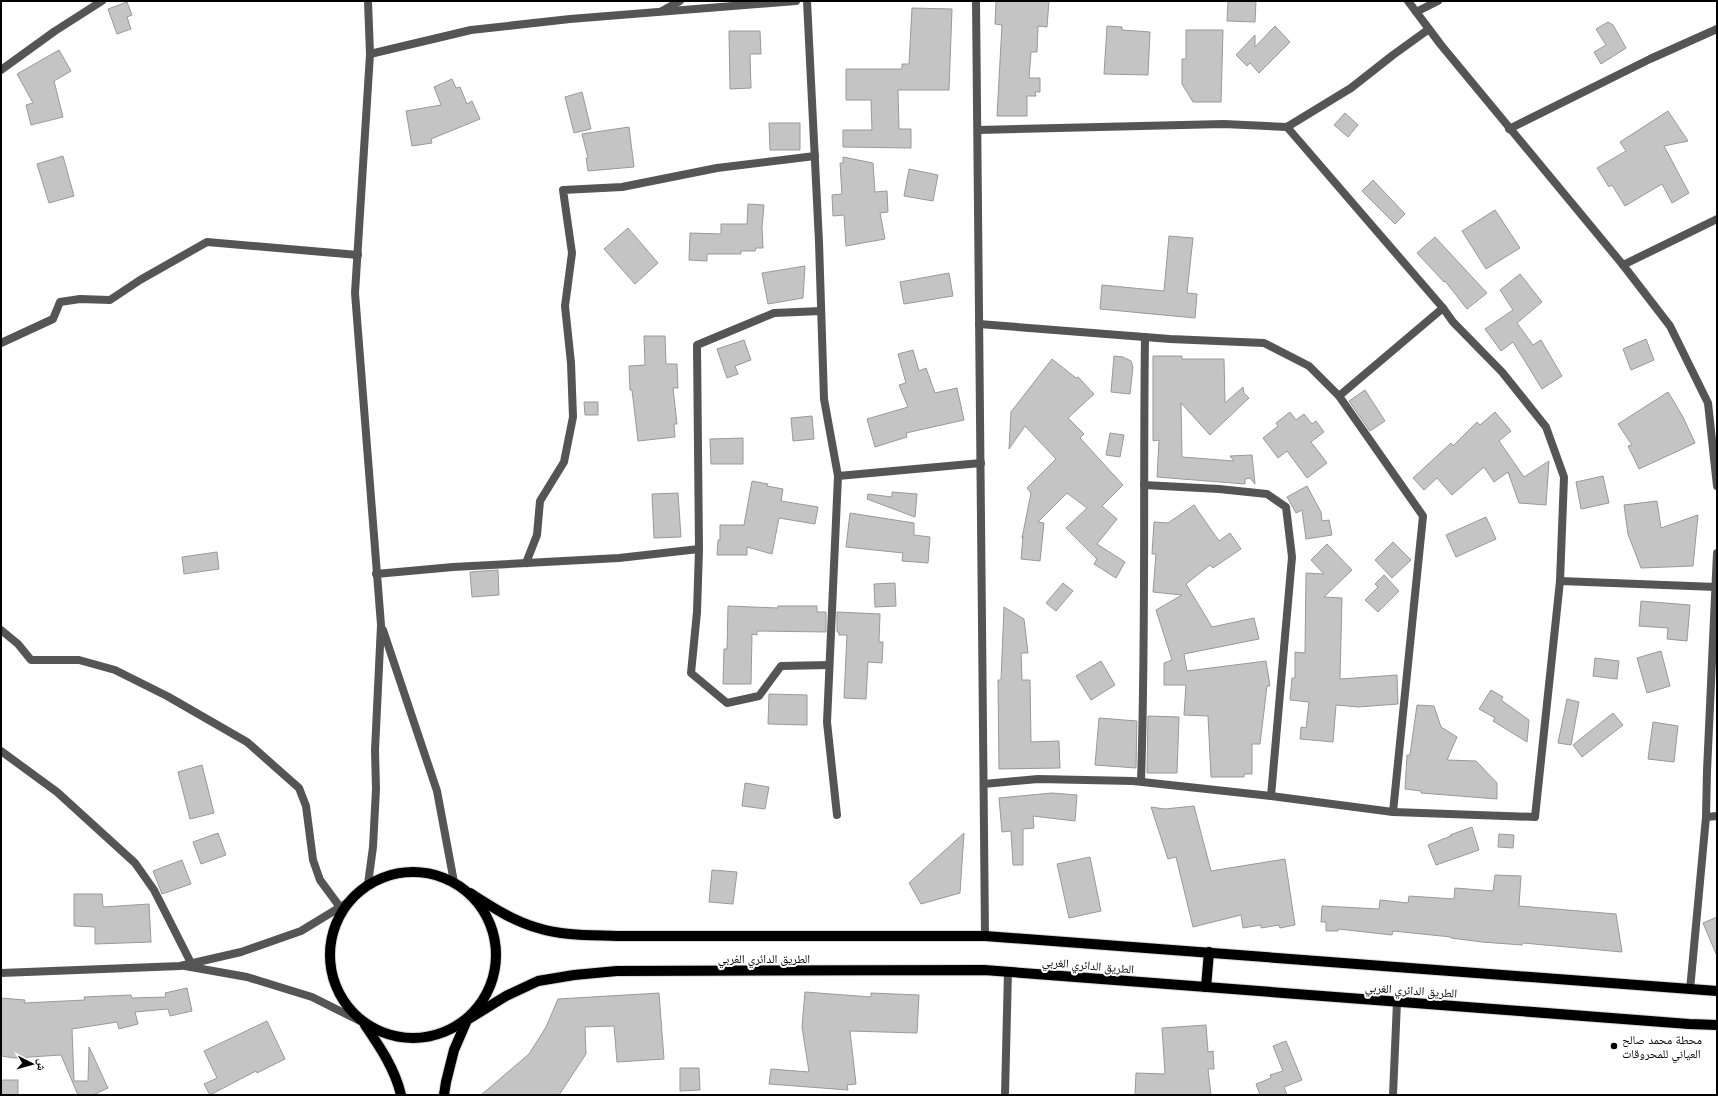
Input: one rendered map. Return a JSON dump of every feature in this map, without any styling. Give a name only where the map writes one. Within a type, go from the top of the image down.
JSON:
[{"type":"main road","points":[[401,1095],[386,1056],[364,1023],[345,1004],[333,980],[329,953],[334,926],[344,905],[368,884],[393,873],[420,871],[447,878],[470,893],[488,916],[496,943],[496,971],[485,998],[467,1020],[454,1050],[444,1095]]},
{"type":"main road","name":"الطريق الدائري الغربي","points":[[470,893],[504,914],[518,920],[538,928],[571,934],[617,936],[985,936],[1717,991]]},
{"type":"main road","points":[[1206,987],[1209,952]]},
{"type":"main road","name":"الطريق الدائري الغربي","points":[[364,1023],[389,1036],[416,1039],[443,1034],[506,996],[538,981],[574,975],[617,971],[976,970],[1008,971],[1397,1002],[1717,1025]]},
{"type":"street","points":[[1,70],[55,31],[102,1]]},
{"type":"street","points":[[368,1],[370,54],[355,293],[381,625],[375,750],[376,789],[373,840],[368,884]]},
{"type":"street","points":[[660,12],[680,1]]},
{"type":"street","points":[[370,54],[471,30],[570,19],[796,1]]},
{"type":"street","points":[[807,1],[815,156],[824,399],[838,476],[827,722],[837,815]]},
{"type":"street","points":[[976,1],[985,936]]},
{"type":"street","points":[[1408,1],[1509,129],[1623,265],[1670,326],[1708,403],[1717,486]]},
{"type":"street","points":[[1416,12],[1438,1]]},
{"type":"street","points":[[978,130],[1224,124],[1287,127],[1351,88],[1429,29]]},
{"type":"street","points":[[1509,129],[1650,59],[1717,29]]},
{"type":"street","points":[[984,784],[1038,779],[1141,781],[1393,812],[1535,817],[1560,581],[1564,476],[1546,427],[1502,372],[1453,322],[1443,308],[1287,127]]},
{"type":"street","points":[[526,563],[537,535],[540,501],[564,462],[572,417],[571,363],[565,306],[572,253],[563,190],[622,187],[717,168],[815,156]]},
{"type":"street","points":[[1623,265],[1717,219]]},
{"type":"street","points":[[1,343],[53,319],[60,302],[80,299],[110,300],[140,280],[207,242],[358,255]]},
{"type":"street","points":[[1339,396],[1443,308]]},
{"type":"street","points":[[821,311],[774,313],[697,345],[699,549],[697,612],[691,673],[727,703],[759,696],[781,666],[829,665]]},
{"type":"street","points":[[979,324],[1146,337],[1264,343],[1309,366],[1339,396],[1423,516],[1393,812]]},
{"type":"street","points":[[1141,781],[1145,671],[1144,485],[1146,337]]},
{"type":"street","points":[[838,476],[981,463]]},
{"type":"street","points":[[1144,485],[1219,489],[1267,494],[1286,507],[1292,557],[1271,796]]},
{"type":"street","points":[[376,574],[453,567],[619,558],[699,549]]},
{"type":"street","points":[[1690,990],[1706,817],[1717,553]]},
{"type":"street","points":[[1560,581],[1716,587]]},
{"type":"street","points":[[381,625],[437,791],[454,882]]},
{"type":"street","points":[[1,630],[18,644],[31,660],[79,660],[115,670],[167,696],[247,742],[299,788],[306,806],[313,860],[320,880],[344,905],[301,931],[241,952],[180,966]]},
{"type":"street","points":[[1,751],[56,792],[135,863],[154,890],[191,963]]},
{"type":"street","points":[[1706,817],[1717,816]]},
{"type":"street","points":[[1,973],[180,966],[247,977],[312,997],[364,1023]]},
{"type":"street","points":[[1005,1095],[1008,971]]},
{"type":"street","points":[[1393,1095],[1397,1002]]},
{"type":"building","points":[[996,1],[1049,1],[1047,27],[1038,26],[1037,52],[1031,52],[1029,78],[1040,78],[1040,92],[1035,92],[1036,96],[1027,96],[1027,116],[997,116],[1002,25],[995,24]]},
{"type":"building","points":[[1228,1],[1256,1],[1255,22],[1227,21]]},
{"type":"building","points":[[127,2],[132,15],[127,17],[131,29],[117,34],[108,9]]},
{"type":"building","points":[[912,8],[952,9],[949,90],[898,90],[899,129],[911,129],[911,148],[843,147],[843,130],[872,130],[871,100],[846,100],[846,69],[902,69],[902,64],[909,64]]},
{"type":"building","points":[[1608,22],[1613,25],[1626,48],[1601,64],[1594,52],[1606,45],[1596,29]]},
{"type":"building","points":[[1107,26],[1122,27],[1122,30],[1150,32],[1148,75],[1104,74]]},
{"type":"building","points":[[1275,26],[1290,42],[1259,73],[1250,63],[1247,66],[1236,55],[1255,35],[1255,47]]},
{"type":"building","points":[[1186,30],[1223,30],[1221,102],[1193,102],[1182,84],[1182,59],[1186,59]]},
{"type":"building","points":[[729,31],[760,31],[761,54],[750,54],[751,88],[730,89]]},
{"type":"building","points":[[59,50],[71,71],[54,81],[63,117],[31,125],[26,105],[33,103],[17,74]]},
{"type":"building","points":[[452,79],[456,88],[460,87],[467,104],[472,101],[480,119],[431,139],[432,143],[412,146],[406,111],[441,105],[434,87]]},
{"type":"building","points":[[582,92],[591,129],[574,133],[565,97]]},
{"type":"building","points":[[1668,111],[1688,141],[1664,146],[1689,193],[1672,203],[1662,184],[1625,206],[1612,185],[1609,187],[1597,168],[1626,151],[1620,142]]},
{"type":"building","points":[[1345,113],[1358,125],[1348,137],[1334,125]]},
{"type":"building","points":[[769,123],[800,123],[800,150],[770,150]]},
{"type":"building","points":[[629,127],[634,167],[588,171],[586,158],[588,158],[582,134]]},
{"type":"building","points":[[63,156],[74,196],[49,203],[37,164]]},
{"type":"building","points":[[843,157],[873,163],[875,192],[887,191],[888,212],[880,213],[885,239],[846,246],[844,215],[833,216],[832,195],[842,194],[840,163],[843,163]]},
{"type":"building","points":[[909,169],[938,175],[933,201],[904,196]]},
{"type":"building","points":[[1373,180],[1405,214],[1395,224],[1362,191]]},
{"type":"building","points":[[748,204],[764,205],[762,228],[763,248],[756,248],[755,251],[741,251],[741,254],[707,254],[707,261],[689,260],[690,233],[721,234],[721,224],[747,224]]},
{"type":"building","points":[[1495,210],[1520,248],[1486,269],[1462,231]]},
{"type":"building","points":[[628,228],[658,263],[635,284],[604,249]]},
{"type":"building","points":[[1169,236],[1193,238],[1187,293],[1197,294],[1195,318],[1100,309],[1102,285],[1164,291]]},
{"type":"building","points":[[1435,237],[1487,293],[1467,309],[1445,281],[1444,282],[1417,253]]},
{"type":"building","points":[[805,266],[803,298],[768,304],[762,273]]},
{"type":"building","points":[[949,273],[953,296],[904,304],[900,282]]},
{"type":"building","points":[[1520,274],[1542,302],[1517,323],[1533,345],[1541,340],[1562,376],[1542,389],[1513,342],[1501,351],[1485,329],[1513,310],[1500,290]]},
{"type":"building","points":[[644,336],[665,336],[666,364],[677,364],[678,388],[673,388],[677,424],[674,424],[675,437],[638,441],[632,390],[630,390],[629,366],[645,365]]},
{"type":"building","points":[[1646,339],[1654,360],[1631,370],[1623,349]]},
{"type":"building","points":[[744,340],[751,360],[735,366],[738,374],[727,378],[717,349]]},
{"type":"building","points":[[913,350],[919,371],[926,368],[935,393],[957,388],[964,420],[906,433],[907,437],[875,447],[867,419],[908,407],[899,385],[906,383],[898,354]]},
{"type":"building","points":[[1114,356],[1123,357],[1131,361],[1133,367],[1130,394],[1111,392]]},
{"type":"building","points":[[1153,356],[1182,356],[1182,359],[1224,359],[1225,403],[1243,387],[1244,393],[1249,398],[1210,435],[1181,403],[1182,457],[1234,461],[1230,456],[1252,455],[1255,484],[1250,478],[1245,479],[1245,484],[1157,477],[1159,440],[1153,441]]},
{"type":"building","points":[[1052,359],[1076,378],[1078,377],[1094,394],[1068,418],[1084,434],[1080,438],[1123,485],[1102,506],[1117,519],[1097,544],[1125,562],[1116,578],[1094,564],[1097,559],[1066,528],[1087,508],[1067,493],[1038,522],[1044,523],[1040,561],[1021,559],[1023,536],[1022,538],[1031,493],[1027,488],[1056,459],[1025,426],[1009,449],[1011,412]]},
{"type":"building","points":[[1365,390],[1385,421],[1370,431],[1349,401]]},
{"type":"building","points":[[1668,392],[1683,417],[1695,443],[1639,469],[1628,446],[1632,445],[1618,424]]},
{"type":"building","points":[[584,402],[598,402],[598,415],[585,415]]},
{"type":"building","points":[[1290,412],[1296,420],[1304,414],[1312,424],[1316,421],[1324,432],[1311,442],[1327,463],[1307,478],[1287,451],[1278,458],[1263,438],[1278,426],[1276,423]]},
{"type":"building","points":[[1495,412],[1511,431],[1499,441],[1524,477],[1549,461],[1546,505],[1519,503],[1508,472],[1494,482],[1484,467],[1452,495],[1437,478],[1424,490],[1413,478],[1451,443],[1453,446],[1477,422],[1480,425]]},
{"type":"building","points":[[812,416],[814,439],[793,441],[791,418]]},
{"type":"building","points":[[1110,433],[1124,435],[1120,457],[1106,455]]},
{"type":"building","points":[[743,438],[743,464],[711,464],[710,439]]},
{"type":"building","points":[[1603,476],[1609,503],[1581,509],[1576,482]]},
{"type":"building","points":[[752,481],[783,489],[781,501],[818,507],[815,524],[779,518],[772,554],[747,547],[747,555],[717,555],[718,540],[720,540],[720,525],[744,525]]},
{"type":"building","points":[[1307,486],[1321,512],[1322,521],[1329,520],[1332,535],[1306,539],[1302,510],[1296,513],[1287,497]]},
{"type":"building","points":[[892,492],[917,494],[915,517],[867,499],[868,494],[892,497]]},
{"type":"building","points":[[678,493],[681,537],[654,538],[652,494]]},
{"type":"building","points":[[1657,501],[1661,528],[1698,515],[1693,566],[1641,568],[1628,534],[1624,505]]},
{"type":"building","points":[[1194,505],[1219,541],[1230,533],[1241,549],[1213,568],[1210,565],[1186,584],[1212,627],[1254,618],[1259,639],[1184,654],[1187,671],[1266,661],[1270,686],[1267,686],[1260,744],[1252,744],[1252,774],[1244,774],[1244,777],[1211,777],[1208,716],[1184,715],[1186,685],[1164,685],[1164,663],[1172,660],[1156,610],[1182,595],[1153,592],[1156,554],[1152,554],[1154,522],[1168,523]]},
{"type":"building","points":[[850,513],[914,523],[914,535],[930,537],[928,563],[902,561],[903,553],[846,547]]},
{"type":"building","points":[[1486,517],[1496,539],[1456,557],[1446,535]]},
{"type":"building","points":[[1393,542],[1411,560],[1392,578],[1375,560]]},
{"type":"building","points":[[1327,544],[1352,570],[1324,597],[1342,598],[1340,679],[1397,675],[1398,704],[1358,707],[1336,705],[1333,742],[1300,739],[1301,727],[1306,728],[1309,702],[1290,700],[1292,678],[1295,678],[1295,652],[1305,653],[1306,573],[1324,574],[1311,560]]},
{"type":"building","points":[[217,552],[219,569],[184,574],[182,557]]},
{"type":"building","points":[[498,570],[499,595],[472,597],[470,572]]},
{"type":"building","points":[[1384,575],[1399,591],[1378,612],[1365,600],[1378,587],[1375,584]]},
{"type":"building","points":[[895,583],[896,606],[875,607],[874,584]]},
{"type":"building","points":[[1063,583],[1073,591],[1056,611],[1046,603]]},
{"type":"building","points":[[1641,601],[1690,605],[1687,641],[1667,639],[1668,628],[1639,626]]},
{"type":"building","points":[[728,606],[778,608],[778,606],[817,606],[817,612],[826,612],[826,632],[757,631],[757,635],[752,634],[751,684],[723,684],[724,649],[727,649]]},
{"type":"building","points":[[1004,607],[1024,619],[1028,653],[1021,653],[1022,680],[1030,680],[1031,742],[1059,741],[1060,768],[999,769],[998,680],[1001,680]]},
{"type":"building","points":[[837,612],[880,614],[879,642],[883,642],[882,663],[868,662],[866,699],[844,698],[847,635],[839,635],[839,632],[837,632]]},
{"type":"building","points":[[1661,651],[1670,686],[1647,693],[1637,658]]},
{"type":"building","points":[[1595,658],[1619,661],[1617,679],[1593,676]]},
{"type":"building","points":[[1101,661],[1115,685],[1091,700],[1076,676]]},
{"type":"building","points":[[1491,690],[1503,697],[1501,700],[1529,720],[1527,742],[1493,721],[1495,718],[1479,709]]},
{"type":"building","points":[[769,694],[807,695],[807,725],[768,724]]},
{"type":"building","points":[[1567,699],[1579,702],[1571,745],[1558,743]]},
{"type":"building","points":[[1417,705],[1434,706],[1441,727],[1457,737],[1447,760],[1476,761],[1497,783],[1497,799],[1421,793],[1421,791],[1405,789],[1407,755],[1410,755]]},
{"type":"building","points":[[1613,713],[1623,725],[1582,757],[1573,745]]},
{"type":"building","points":[[1148,716],[1179,717],[1177,773],[1147,773]]},
{"type":"building","points":[[1099,718],[1137,721],[1136,768],[1095,765]]},
{"type":"building","points":[[1653,722],[1678,726],[1674,762],[1648,759]]},
{"type":"building","points":[[202,765],[214,813],[190,819],[178,772]]},
{"type":"building","points":[[745,783],[769,787],[765,809],[742,806]]},
{"type":"building","points":[[1052,793],[1077,795],[1075,821],[1033,816],[1034,828],[1023,829],[1023,865],[1013,865],[1011,831],[1002,832],[999,798]]},
{"type":"building","points":[[1194,806],[1211,871],[1285,859],[1295,925],[1280,928],[1279,925],[1261,928],[1261,925],[1243,928],[1241,915],[1193,927],[1176,857],[1168,859],[1151,807],[1165,809]]},
{"type":"building","points":[[1472,827],[1479,850],[1436,865],[1428,845]]},
{"type":"building","points":[[218,833],[226,855],[201,864],[193,842]]},
{"type":"building","points":[[964,833],[960,893],[921,904],[909,883]]},
{"type":"building","points":[[1499,834],[1514,835],[1513,848],[1498,847]]},
{"type":"building","points":[[1090,857],[1101,911],[1069,918],[1057,864]]},
{"type":"building","points":[[182,860],[191,884],[162,894],[153,871]]},
{"type":"building","points":[[712,870],[737,872],[733,904],[709,902]]},
{"type":"building","points":[[1495,875],[1521,876],[1519,906],[1616,914],[1622,952],[1523,943],[1522,945],[1482,942],[1393,931],[1392,935],[1338,929],[1338,931],[1326,931],[1326,922],[1321,922],[1322,906],[1379,909],[1380,900],[1408,903],[1409,896],[1454,899],[1455,888],[1493,891]]},
{"type":"building","points":[[74,894],[102,894],[103,907],[149,904],[151,942],[95,944],[95,927],[74,926]]},
{"type":"building","points":[[1717,917],[1717,956],[1703,923]]},
{"type":"building","points":[[187,988],[192,1011],[170,1016],[168,1009],[135,1012],[138,1024],[119,1029],[117,1022],[72,1029],[74,1081],[88,1081],[89,1047],[108,1088],[93,1095],[78,1095],[61,1055],[15,1058],[1,1056],[1,998],[25,1000],[24,1003],[85,1000],[84,997],[131,995],[132,998],[166,997],[165,993]]},
{"type":"building","points":[[805,992],[871,997],[871,993],[919,995],[917,1033],[850,1031],[856,1084],[847,1085],[848,1090],[769,1084],[771,1069],[809,1072],[802,1027]]},
{"type":"building","points":[[659,993],[664,1059],[617,1062],[614,1026],[585,1027],[586,1054],[559,1095],[481,1095],[529,1054],[546,1027],[558,999]]},
{"type":"building","points":[[267,1021],[285,1059],[257,1073],[256,1071],[210,1095],[204,1084],[217,1078],[204,1051]]},
{"type":"building","points":[[1206,1025],[1208,1052],[1213,1051],[1214,1069],[1208,1069],[1211,1095],[1135,1095],[1136,1073],[1165,1074],[1162,1028]]},
{"type":"building","points":[[1286,1041],[1302,1080],[1284,1087],[1287,1095],[1260,1095],[1256,1084],[1271,1078],[1270,1075],[1283,1071],[1273,1046]]},
{"type":"building","points":[[680,1068],[699,1068],[700,1090],[680,1091]]},
{"type":"building","points":[[1,1080],[18,1080],[18,1095],[1,1095]]},
{"type":"place","name":"محطة محمد صالح العياني للمحروقات","points":[[1614,1046]]}]
